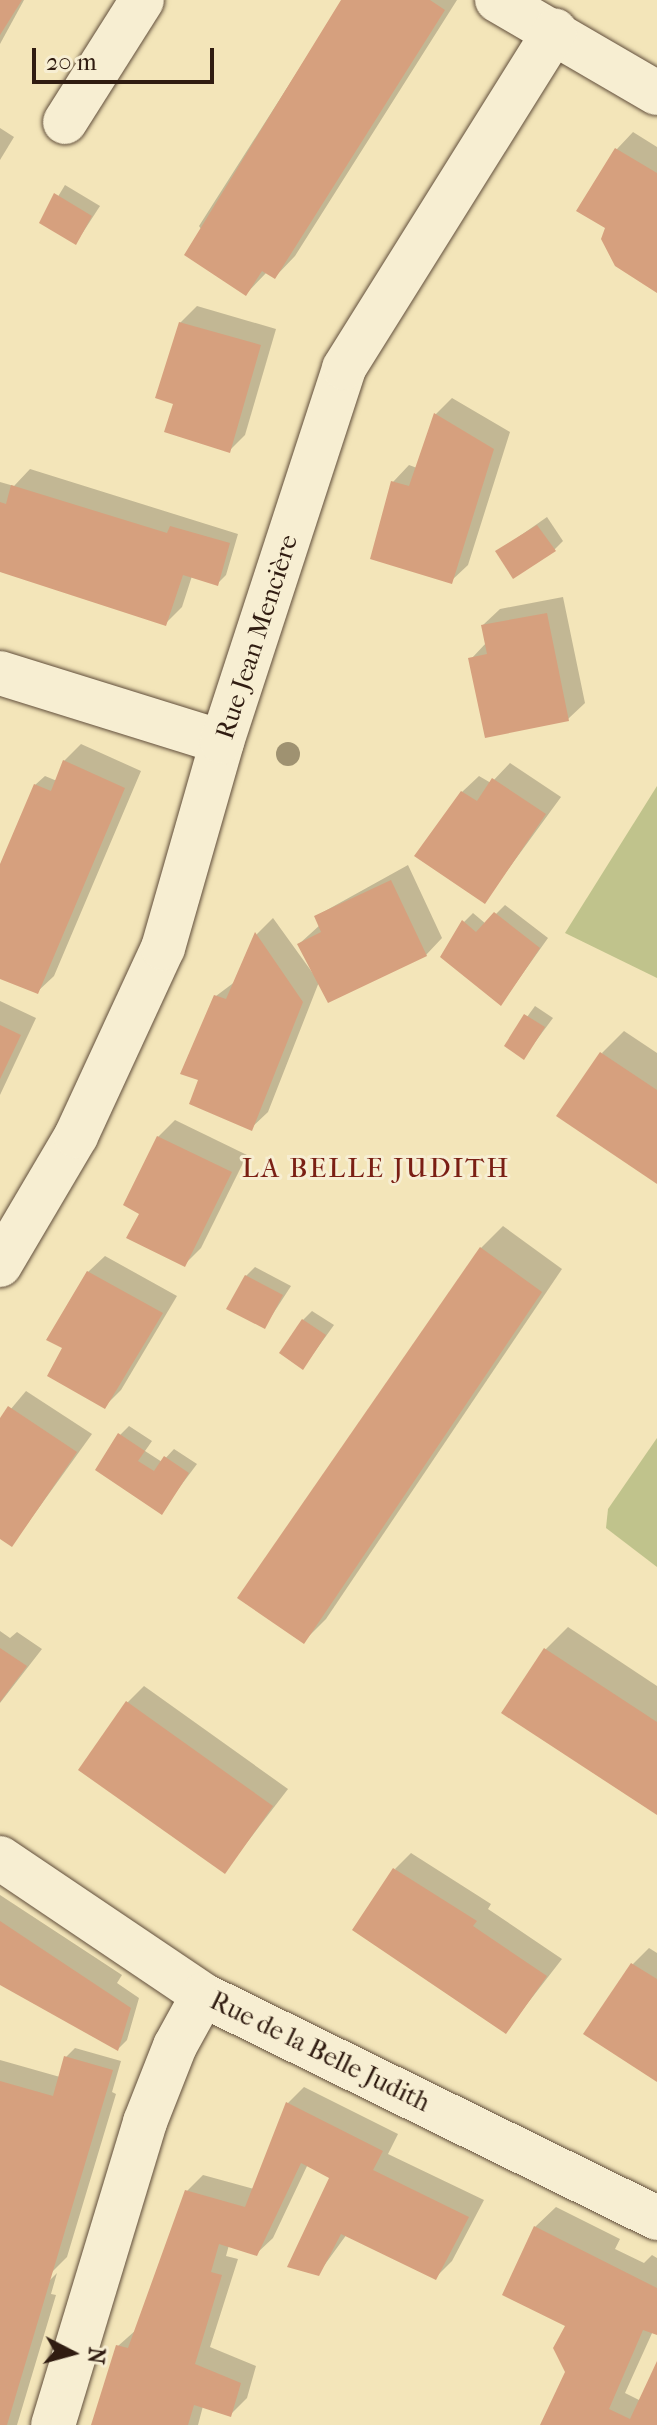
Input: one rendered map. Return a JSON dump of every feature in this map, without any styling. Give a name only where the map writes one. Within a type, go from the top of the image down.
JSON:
[{"type":"street","points":[[65,122],[142,0]]},
{"type":"street","points":[[497,0],[555,30],[657,93]]},
{"type":"street","name":"Rue Jean Mencière","points":[[0,1265],[76,1136],[163,948],[222,742],[344,368],[555,30]]},
{"type":"street","points":[[0,673],[222,742]]},
{"type":"street","name":"Rue de la Belle Judith","points":[[0,1858],[203,1995],[657,2218]]},
{"type":"street","points":[[53,2425],[145,2122],[175,2046],[203,1995]]},
{"type":"green space","points":[[657,786],[657,978],[565,933]]},
{"type":"green space","points":[[657,1438],[657,1567],[606,1528],[608,1509]]},
{"type":"building","points":[[0,0],[22,0],[0,35]]},
{"type":"building","points":[[341,0],[430,0],[445,10],[275,279],[262,271],[246,296],[184,255]]},
{"type":"building","points":[[615,148],[657,173],[657,293],[615,266],[601,239],[605,228],[576,211]]},
{"type":"building","points":[[54,193],[92,216],[76,245],[39,223]]},
{"type":"building","points":[[179,322],[261,345],[230,453],[164,432],[173,404],[155,398]]},
{"type":"building","points":[[434,413],[494,449],[452,584],[370,559],[391,481],[409,486]]},
{"type":"building","points":[[11,485],[167,533],[170,526],[230,543],[218,586],[183,575],[166,626],[0,572],[0,502],[6,504]]},
{"type":"building","points":[[537,525],[556,551],[513,579],[495,551]]},
{"type":"building","points":[[547,613],[569,721],[485,738],[468,658],[487,654],[481,625]]},
{"type":"building","points":[[63,760],[125,788],[38,994],[0,979],[0,864],[34,784],[51,791]]},
{"type":"building","points":[[492,778],[546,814],[485,904],[414,856],[461,791],[477,801]]},
{"type":"building","points":[[391,880],[427,956],[328,1003],[297,944],[321,932],[314,916]]},
{"type":"building","points":[[494,912],[540,948],[501,1006],[440,957],[462,920],[476,932]]},
{"type":"building","points":[[255,932],[303,1002],[252,1131],[189,1104],[198,1080],[180,1074],[214,995],[226,999]]},
{"type":"building","points":[[524,1014],[545,1027],[524,1060],[504,1046]]},
{"type":"building","points":[[0,1025],[21,1035],[0,1079]]},
{"type":"building","points":[[600,1052],[657,1090],[657,1184],[556,1116]]},
{"type":"building","points":[[157,1136],[232,1172],[185,1267],[126,1238],[139,1214],[123,1205]]},
{"type":"building","points":[[480,1247],[542,1292],[304,1644],[237,1598]]},
{"type":"building","points":[[87,1271],[163,1313],[105,1409],[47,1376],[62,1348],[46,1340]]},
{"type":"building","points":[[245,1275],[283,1295],[265,1329],[226,1309]]},
{"type":"building","points":[[302,1319],[326,1335],[303,1370],[279,1353]]},
{"type":"building","points":[[8,1406],[77,1452],[12,1547],[0,1539],[0,1418]]},
{"type":"building","points":[[118,1433],[145,1451],[138,1461],[154,1471],[164,1456],[189,1473],[162,1515],[95,1470]]},
{"type":"building","points":[[0,1648],[27,1666],[0,1702]]},
{"type":"building","points":[[544,1648],[657,1722],[657,1815],[501,1713]]},
{"type":"building","points":[[126,1701],[273,1806],[225,1874],[78,1770]]},
{"type":"building","points":[[393,1868],[477,1921],[473,1926],[547,1976],[506,2034],[352,1930]]},
{"type":"building","points":[[0,1921],[131,2008],[118,2051],[0,1985]]},
{"type":"building","points":[[631,1963],[657,1979],[657,2082],[583,2034]]},
{"type":"building","points":[[64,2056],[113,2070],[7,2425],[0,2425],[0,2081],[53,2096]]},
{"type":"building","points":[[286,2102],[383,2151],[373,2170],[469,2217],[436,2280],[341,2234],[319,2276],[287,2267],[329,2178],[301,2163],[257,2256],[219,2244],[211,2272],[222,2275],[195,2364],[241,2383],[231,2417],[194,2405],[188,2425],[91,2425],[116,2345],[128,2348],[185,2190],[245,2207]]},
{"type":"building","points":[[534,2226],[657,2288],[657,2335],[643,2330],[609,2409],[630,2419],[657,2361],[657,2425],[540,2425],[565,2372],[553,2348],[565,2326],[502,2295]]},
{"type":"district","name":"LA BELLE JUDITH","points":[[376,1168]]}]
